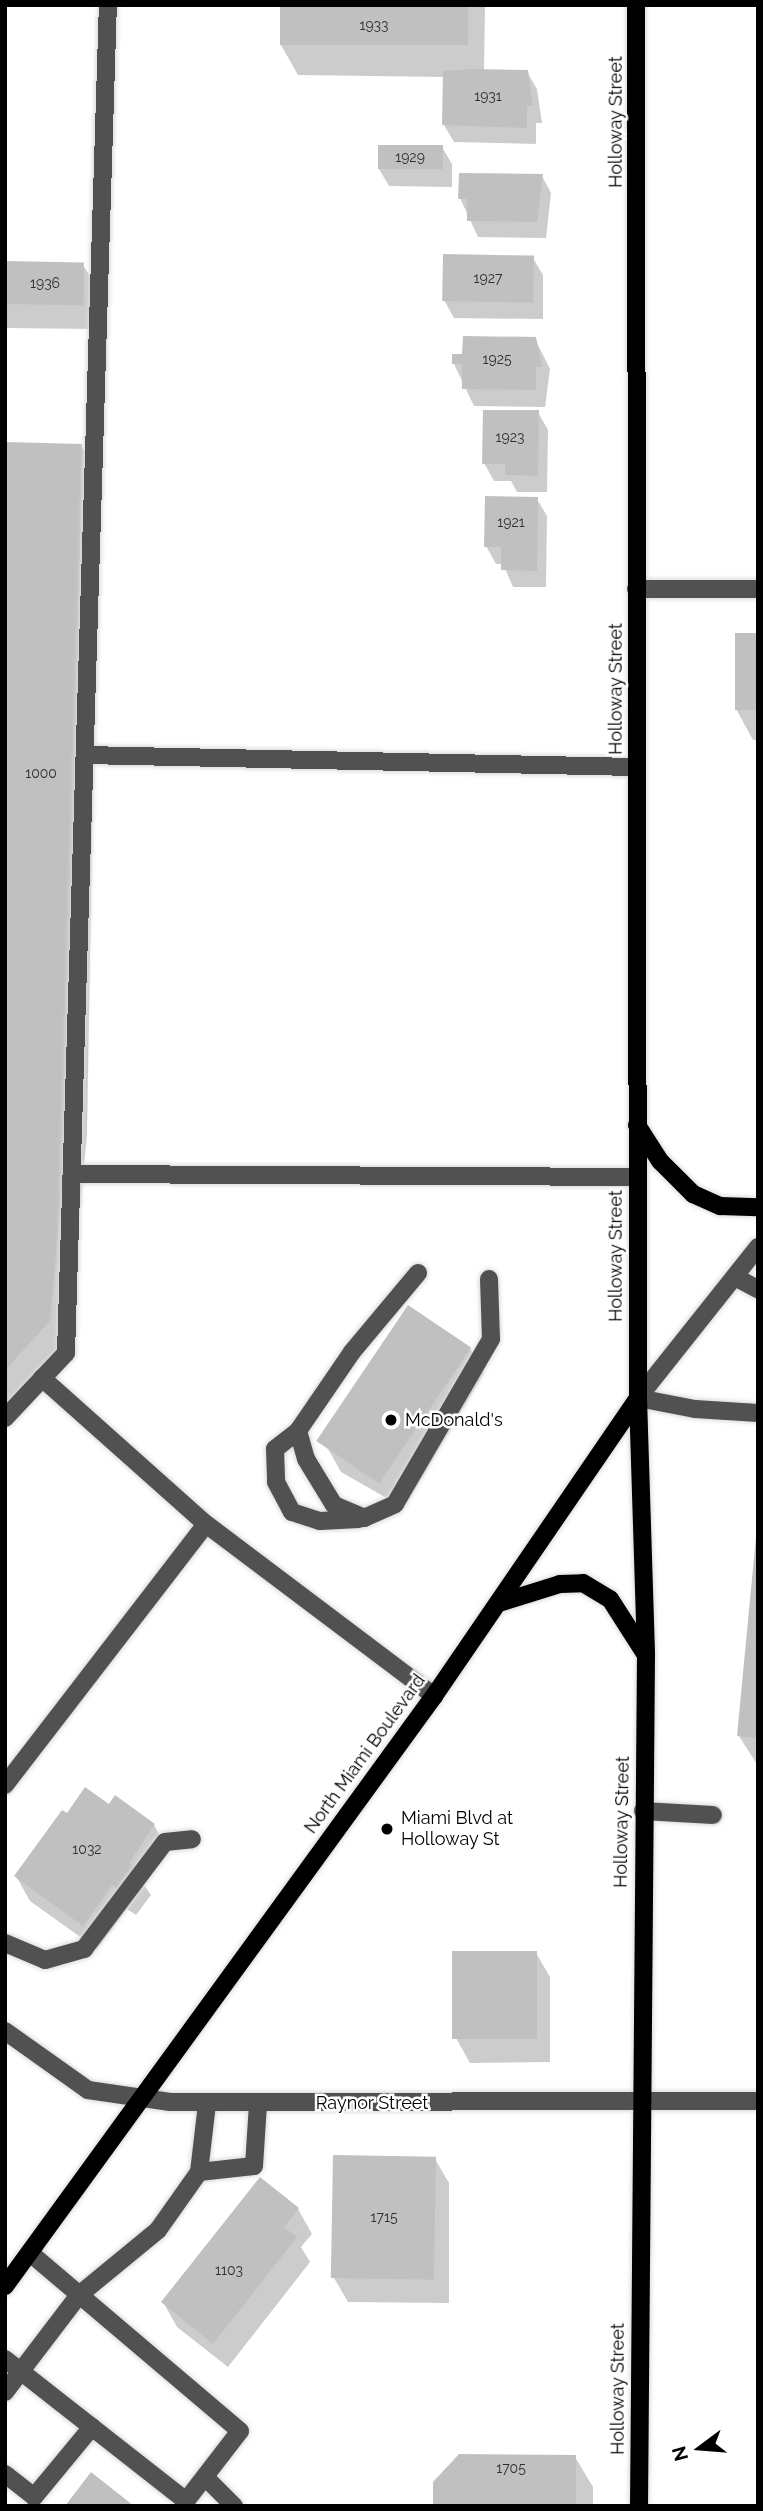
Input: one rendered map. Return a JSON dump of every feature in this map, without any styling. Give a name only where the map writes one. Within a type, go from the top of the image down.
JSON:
[{"type":"main road","name":"Holloway Street","points":[[636,5],[638,1398],[646,1655],[640,2102],[639,2506]]},
{"type":"main road","points":[[637,1125],[660,1161],[693,1194],[720,1206],[758,1207]]},
{"type":"main road","name":"North Miami Boulevard","points":[[5,2286],[434,1696],[638,1398]]},
{"type":"main road","points":[[499,1603],[561,1584],[583,1583],[610,1599],[646,1655]]},
{"type":"street","points":[[5,1418],[66,1353],[108,5]]},
{"type":"street","points":[[636,589],[758,589]]},
{"type":"street","points":[[85,755],[637,767]]},
{"type":"street","points":[[72,1174],[637,1177]]},
{"type":"street","name":"North Miami Boulevard","points":[[638,1398],[758,1247]]},
{"type":"street","points":[[418,1273],[352,1352],[298,1431],[275,1449],[276,1482],[292,1512],[320,1521],[364,1518],[395,1504],[491,1339],[489,1279]]},
{"type":"street","points":[[735,1278],[758,1289]]},
{"type":"street","points":[[42,1378],[206,1524],[434,1696]]},
{"type":"street","points":[[638,1398],[695,1409],[758,1413]]},
{"type":"street","points":[[298,1431],[306,1459],[334,1505],[364,1518]]},
{"type":"street","points":[[5,1785],[206,1524]]},
{"type":"street","points":[[643,1811],[713,1815]]},
{"type":"street","points":[[5,1943],[45,1960],[84,1949],[164,1842],[192,1839]]},
{"type":"street","name":"Raynor Street","points":[[5,2031],[88,2090],[142,2099],[207,2104],[758,2101]]},
{"type":"street","points":[[5,2392],[79,2295],[158,2230],[199,2172],[207,2104]]},
{"type":"street","points":[[199,2172],[254,2166],[258,2104]]},
{"type":"street","points":[[5,2359],[187,2501],[240,2431],[30,2253]]},
{"type":"street","points":[[5,2474],[34,2497],[92,2427]]},
{"type":"street","points":[[205,2477],[233,2506]]},
{"type":"building","points":[[280,5],[468,5],[468,45],[280,45]]},
{"type":"building","points":[[528,70],[533,106],[527,106],[527,128],[442,125],[443,71]]},
{"type":"building","points":[[378,145],[443,145],[443,169],[378,169]]},
{"type":"building","points":[[459,173],[543,174],[537,222],[467,221],[467,199],[458,199]]},
{"type":"building","points":[[443,254],[534,256],[533,303],[442,301]]},
{"type":"building","points":[[5,261],[84,262],[83,305],[5,304]]},
{"type":"building","points":[[463,336],[536,337],[542,367],[536,367],[536,390],[462,389],[462,364],[452,364],[452,354],[462,354]]},
{"type":"building","points":[[483,410],[539,410],[538,476],[505,475],[505,464],[482,464]]},
{"type":"building","points":[[5,442],[82,444],[70,1102],[50,1321],[5,1370]]},
{"type":"building","points":[[485,496],[538,497],[537,571],[501,570],[501,547],[484,547]]},
{"type":"building","points":[[735,633],[758,633],[758,710],[735,710]]},
{"type":"building","points":[[408,1305],[471,1347],[379,1483],[316,1441]]},
{"type":"building","points":[[756,1537],[758,1538],[758,1738],[737,1736]]},
{"type":"building","points":[[85,1787],[109,1804],[115,1795],[155,1824],[129,1863],[138,1870],[122,1892],[112,1885],[83,1926],[14,1876],[62,1810],[67,1813]]},
{"type":"building","points":[[452,1951],[537,1951],[537,2039],[452,2039]]},
{"type":"building","points":[[333,2155],[436,2157],[434,2280],[331,2278]]},
{"type":"building","points":[[260,2177],[299,2208],[284,2227],[297,2237],[213,2344],[161,2302]]},
{"type":"building","points":[[459,2454],[576,2455],[576,2506],[433,2506],[433,2482]]},
{"type":"building","points":[[91,2472],[134,2506],[65,2506]]},
{"type":"place","name":"McDonald's","points":[[391,1420]]},
{"type":"place","name":"Miami Blvd at Holloway St","points":[[387,1829]]}]
